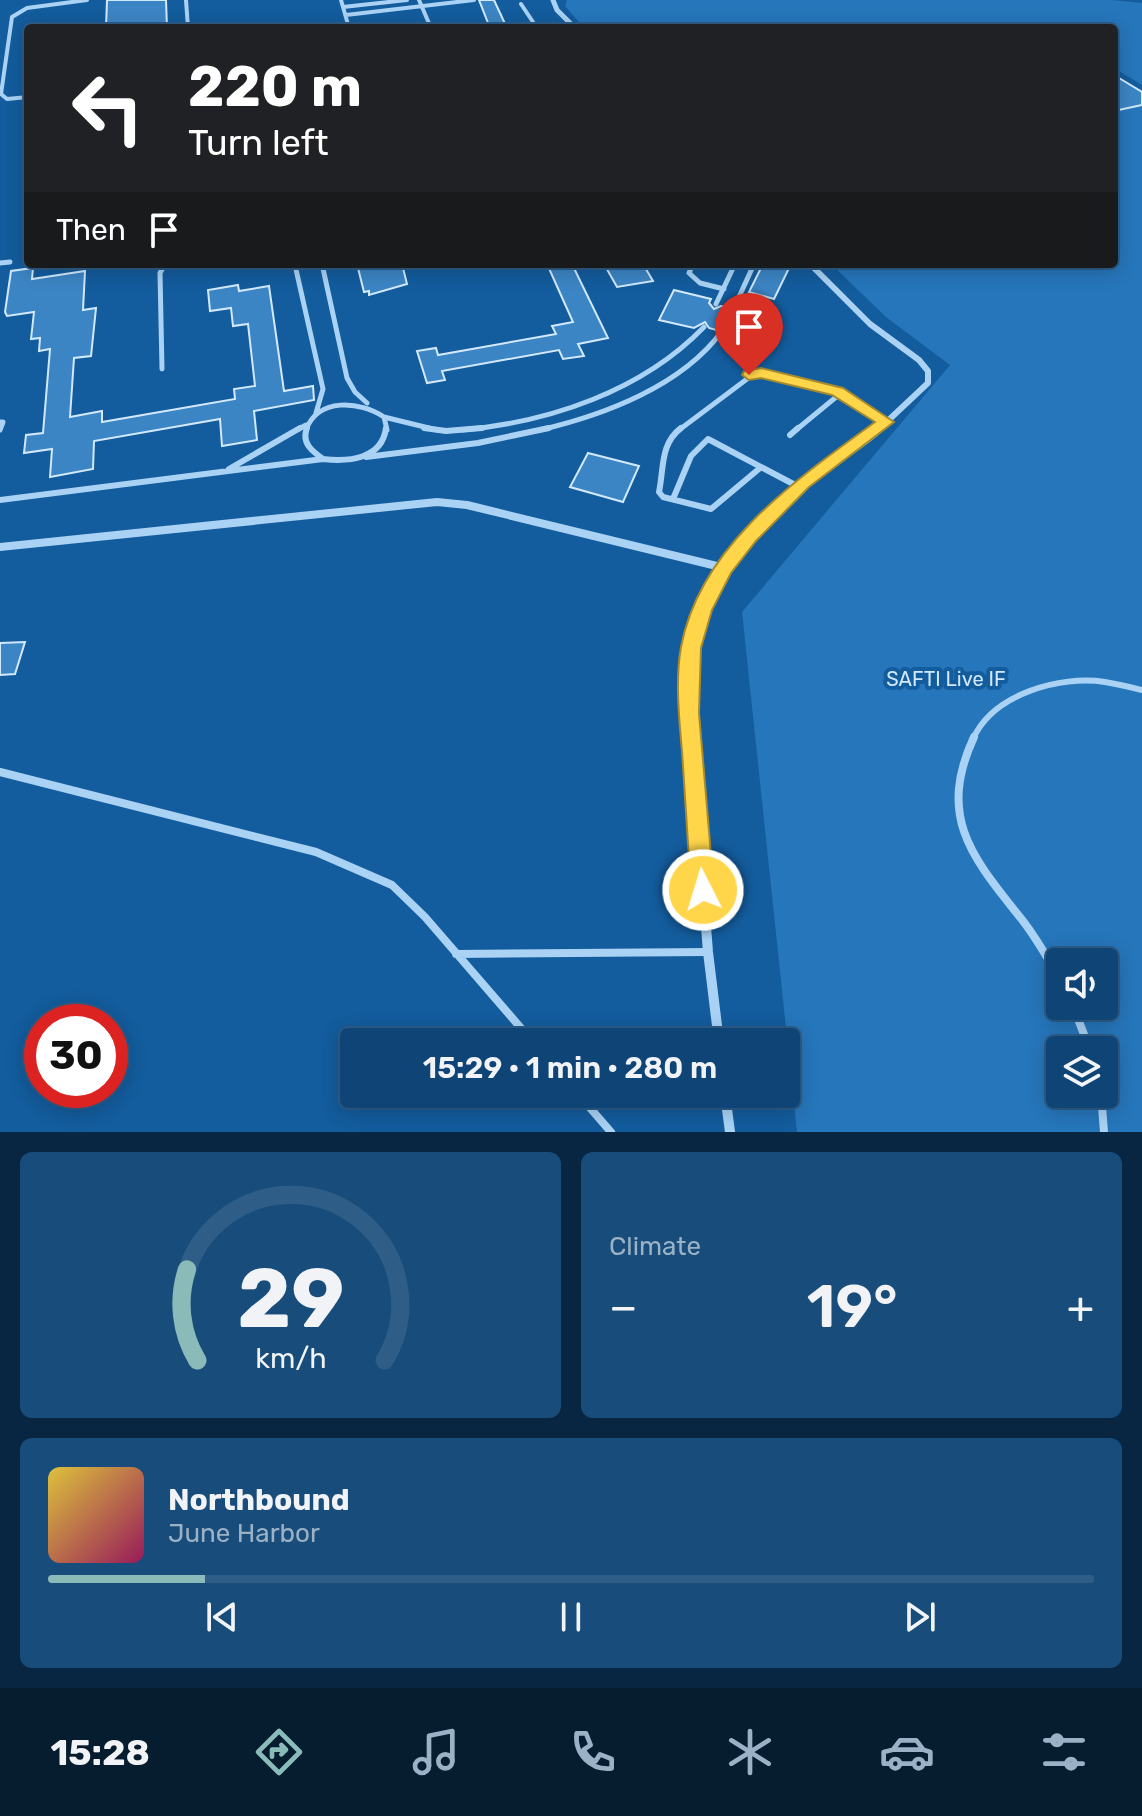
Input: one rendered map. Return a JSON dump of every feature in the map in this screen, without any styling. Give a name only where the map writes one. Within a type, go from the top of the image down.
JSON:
[{"type":"street","points":[[553,0],[557,10],[571,24]]},
{"type":"street","points":[[717,1028],[708,952],[689,713],[691,648],[703,610],[725,568],[750,536],[799,487],[886,422],[928,383],[928,371],[911,353],[870,324],[814,268]]},
{"type":"street","points":[[0,548],[437,502],[467,505],[725,568]]},
{"type":"street","points":[[727,1108],[730,1132]]},
{"type":"lane","points":[[24,97],[3,97],[1,91],[2,68],[15,14],[32,7],[87,0]]},
{"type":"lane","points":[[186,0],[188,24]]},
{"type":"lane","points":[[341,0],[348,24]]},
{"type":"lane","points":[[343,7],[407,0]]},
{"type":"lane","points":[[419,0],[429,24]]},
{"type":"lane","points":[[346,15],[474,0]]},
{"type":"lane","points":[[521,4],[534,24]]},
{"type":"lane","points":[[0,263],[10,262]]},
{"type":"lane","points":[[162,369],[160,273],[163,268]]},
{"type":"lane","points":[[296,268],[323,389],[314,416]]},
{"type":"lane","points":[[323,268],[347,378],[355,392],[384,417],[412,427],[455,431],[508,423],[570,408],[654,368],[691,343],[704,327]]},
{"type":"lane","points":[[691,268],[689,273],[696,280],[724,289]]},
{"type":"lane","points":[[716,304],[733,268]]},
{"type":"lane","points":[[734,308],[752,268]]},
{"type":"lane","points":[[0,500],[323,459],[349,461],[483,444],[581,420],[643,393],[692,364],[722,331]]},
{"type":"lane","points":[[760,468],[714,508],[673,499],[659,492],[665,473],[665,446],[689,421],[722,399],[749,375],[761,373],[841,393],[886,422]]},
{"type":"lane","points":[[790,435],[841,393]]},
{"type":"lane","points":[[226,471],[314,416],[343,404],[373,408]]},
{"type":"lane","points":[[362,458],[382,444],[387,434],[384,417]]},
{"type":"lane","points":[[0,422],[3,422],[0,431]]},
{"type":"lane","points":[[307,423],[304,440],[307,448],[323,459]]},
{"type":"lane","points":[[673,499],[691,456],[708,439],[799,487]]},
{"type":"lane","points":[[1046,956],[968,846],[956,799],[958,775],[976,729],[1009,699],[1038,687],[1077,681],[1142,690]]},
{"type":"lane","points":[[0,772],[316,852],[360,869],[392,885],[425,917],[521,1028]]},
{"type":"lane","points":[[456,954],[708,952]]},
{"type":"lane","points":[[590,1108],[611,1132]]},
{"type":"lane","points":[[1102,1108],[1104,1132]]},
{"type":"green space","points":[[567,0],[1112,0],[1142,3],[1142,85],[1118,70],[1118,24],[581,24],[565,6]]},
{"type":"green space","name":"SAFTI Live IF","points":[[1142,105],[1142,1132],[797,1132],[794,1108],[800,1108],[800,1028],[786,1028],[742,612],[950,365],[886,317],[835,268],[1118,268],[1118,111]]},
{"type":"building","points":[[107,0],[166,0],[167,24],[106,24]]},
{"type":"building","points":[[479,0],[494,0],[505,24],[488,24]]},
{"type":"building","points":[[1118,77],[1142,92],[1142,105],[1118,110]]},
{"type":"building","points":[[33,268],[32,279],[85,271],[83,310],[96,308],[91,356],[74,358],[70,417],[102,411],[102,422],[235,399],[234,389],[255,386],[248,324],[233,326],[231,308],[210,311],[208,290],[238,285],[239,291],[269,286],[284,391],[313,386],[314,400],[254,411],[257,440],[222,446],[220,419],[94,441],[93,469],[50,477],[52,449],[24,453],[26,435],[43,433],[50,349],[39,351],[40,338],[31,339],[34,312],[7,316],[5,312],[11,271]]},
{"type":"building","points":[[358,268],[403,268],[407,284],[369,295],[369,291],[364,292]]},
{"type":"building","points":[[549,268],[574,268],[608,338],[578,344],[584,356],[563,359],[559,350],[442,371],[445,380],[427,383],[417,351],[436,348],[438,355],[556,334],[552,326],[573,322]]},
{"type":"building","points":[[606,268],[645,268],[653,281],[617,287]]},
{"type":"building","points":[[761,268],[789,268],[774,299],[749,292]]},
{"type":"building","points":[[674,290],[711,299],[709,303],[714,309],[721,306],[729,307],[732,313],[739,310],[748,312],[738,335],[727,333],[724,326],[716,330],[709,328],[705,322],[694,328],[659,320]]},
{"type":"building","points":[[588,453],[639,466],[623,502],[570,487]]},
{"type":"building","points":[[25,642],[15,674],[0,675],[0,643]]},
{"type":"route","points":[[703,890],[689,713],[691,648],[703,610],[725,568],[750,536],[803,483],[886,422],[837,391],[761,373],[749,375]]}]
